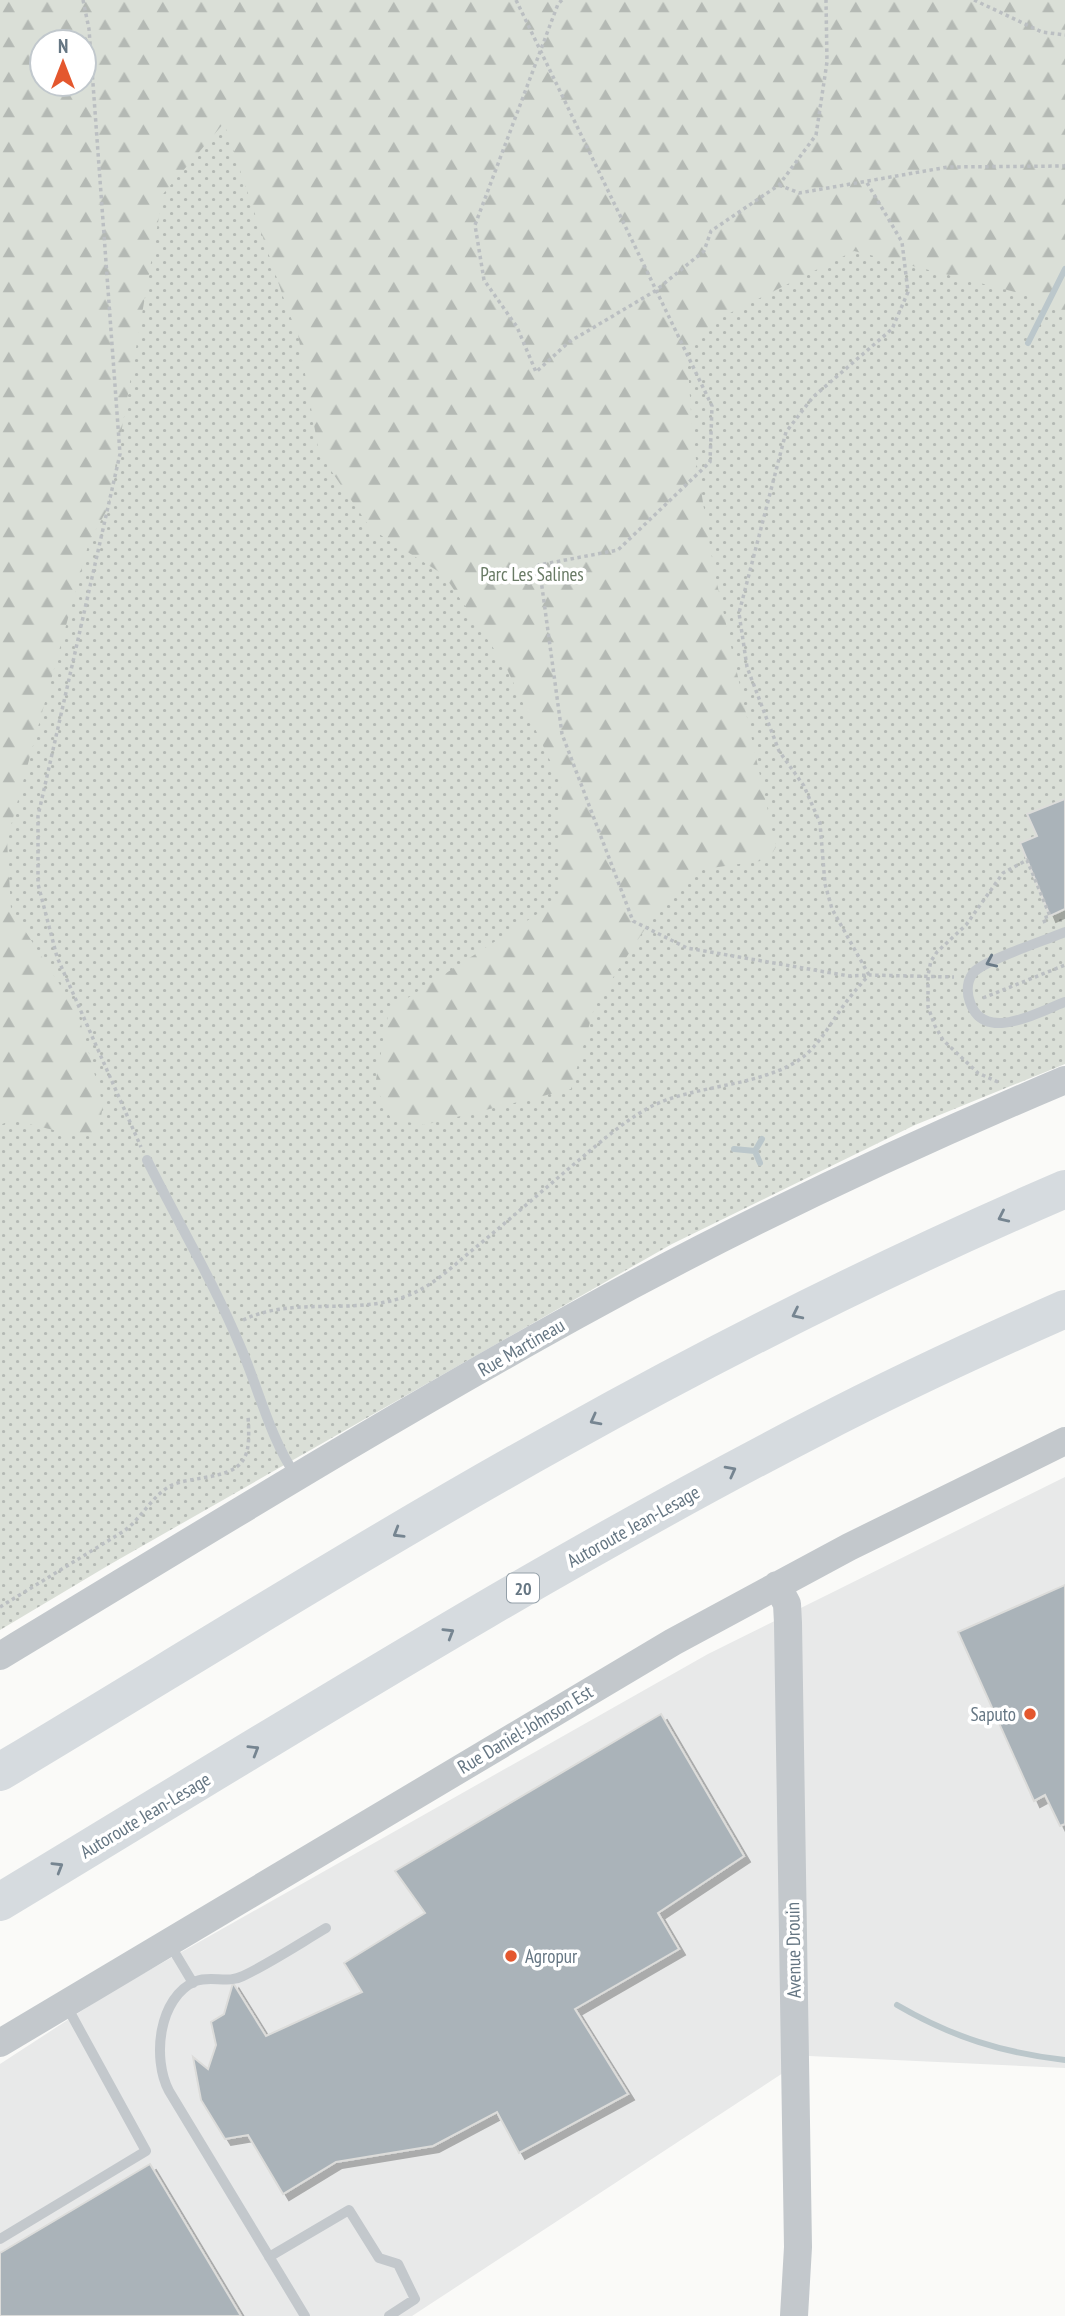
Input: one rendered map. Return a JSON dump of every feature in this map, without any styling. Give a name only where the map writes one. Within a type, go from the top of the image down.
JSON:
[{"type":"highway","points":[[0,1772],[563,1437],[813,1306],[1065,1189]]},
{"type":"highway","name":"Autoroute Jean-Lesage","points":[[0,1902],[456,1628],[646,1518],[866,1401],[1065,1309]]},
{"type":"street","name":"Rue Martineau","points":[[0,1656],[517,1349],[686,1257],[914,1147],[1065,1080]]},
{"type":"street","name":"Rue Daniel-Johnson Est","points":[[0,2043],[614,1677],[777,1585],[916,1513],[1065,1441]]},
{"type":"street","name":"Avenue Drouin","points":[[777,1585],[787,1604],[788,1623],[798,2247],[794,2316]]},
{"type":"lane","points":[[1065,932],[984,965],[973,974],[968,988],[970,1003],[978,1016],[1000,1024],[1065,1002]]},
{"type":"lane","points":[[146,1160],[226,1316],[284,1455],[298,1478]]},
{"type":"lane","points":[[305,2316],[169,2091],[163,2078],[160,2052],[164,2024],[177,1996],[193,1983],[204,1979],[239,1978],[326,1928]]},
{"type":"lane","points":[[168,1942],[193,1983]]},
{"type":"lane","points":[[0,2239],[146,2151],[65,2003]]},
{"type":"lane","points":[[269,2257],[349,2210],[379,2258],[398,2264],[415,2299],[389,2316]]},
{"type":"path","points":[[83,0],[89,29],[120,454],[38,816],[38,884],[57,957],[146,1160]]},
{"type":"path","points":[[516,0],[712,406],[710,461],[618,550],[539,565],[562,734],[633,921],[687,948],[849,976],[958,977]]},
{"type":"path","points":[[562,0],[558,4],[475,225],[484,280],[517,327],[536,372],[569,342],[655,290],[704,251],[711,231],[779,186],[816,135],[827,62],[826,0]]},
{"type":"path","points":[[974,0],[1042,32],[1065,35]]},
{"type":"path","points":[[779,186],[799,192],[948,167],[1065,166]]},
{"type":"path","points":[[866,181],[902,242],[908,292],[892,329],[813,397],[786,432],[739,613],[747,667],[779,751],[804,786],[820,823],[825,884],[832,909],[869,975]]},
{"type":"path","points":[[1005,1082],[995,1082],[978,1073],[943,1040],[929,1007],[928,975],[931,961],[966,925],[1003,873],[1027,860],[1050,916],[1043,918]]},
{"type":"path","points":[[980,999],[1065,965]]},
{"type":"path","points":[[239,1321],[273,1309],[367,1305],[394,1300],[417,1291],[456,1264],[589,1152],[644,1111],[678,1096],[783,1069],[804,1057],[869,975]]},
{"type":"path","points":[[0,1606],[124,1531],[140,1518],[167,1488],[225,1474],[237,1468],[247,1451],[248,1412]]},
{"type":"shaded area","points":[[1065,1477],[1065,2068],[809,2056],[412,2316],[0,2316],[0,2064],[109,1993],[708,1654]]},
{"type":"green space","name":"Parc Les Salines","points":[[0,0],[1065,0],[1065,1064],[915,1125],[672,1244],[0,1630]]},
{"type":"green space","points":[[0,0],[1065,0],[1065,316],[1035,297],[854,251],[714,321],[687,353],[693,441],[714,570],[776,847],[768,860],[704,869],[664,900],[595,1005],[571,1089],[424,1125],[391,1119],[375,1085],[389,1010],[559,900],[562,786],[506,667],[444,575],[371,529],[319,453],[298,334],[224,123],[163,194],[108,508],[89,542],[7,840],[11,909],[78,1013],[103,1105],[98,1135],[70,1134],[12,1120],[0,1125]]},
{"type":"building","points":[[1065,799],[1065,909],[1050,916],[1020,843],[1037,836],[1027,814]]},
{"type":"building","name":"Saputo","points":[[1065,1585],[1065,1824],[1060,1826],[1045,1795],[1034,1801],[958,1632]]},
{"type":"building","name":"Agropur","points":[[661,1714],[744,1856],[658,1913],[679,1949],[575,2009],[628,2094],[519,2153],[497,2112],[433,2146],[336,2162],[283,2194],[248,2135],[225,2139],[201,2100],[193,2057],[208,2069],[216,2045],[211,2022],[224,2014],[233,1983],[266,2036],[362,1992],[344,1963],[425,1913],[395,1871]]},
{"type":"building","points":[[150,2164],[241,2316],[0,2316],[0,2253]]},
{"type":"waterway","points":[[1028,343],[1065,269]]},
{"type":"waterway","points":[[734,1149],[755,1151],[762,1139]]},
{"type":"waterway","points":[[755,1151],[760,1163]]},
{"type":"waterway","points":[[897,2005],[978,2042],[1020,2053],[1065,2060]]},
{"type":"place","name":"Saputo","points":[[1030,1714]]},
{"type":"place","name":"Agropur","points":[[511,1956]]}]
